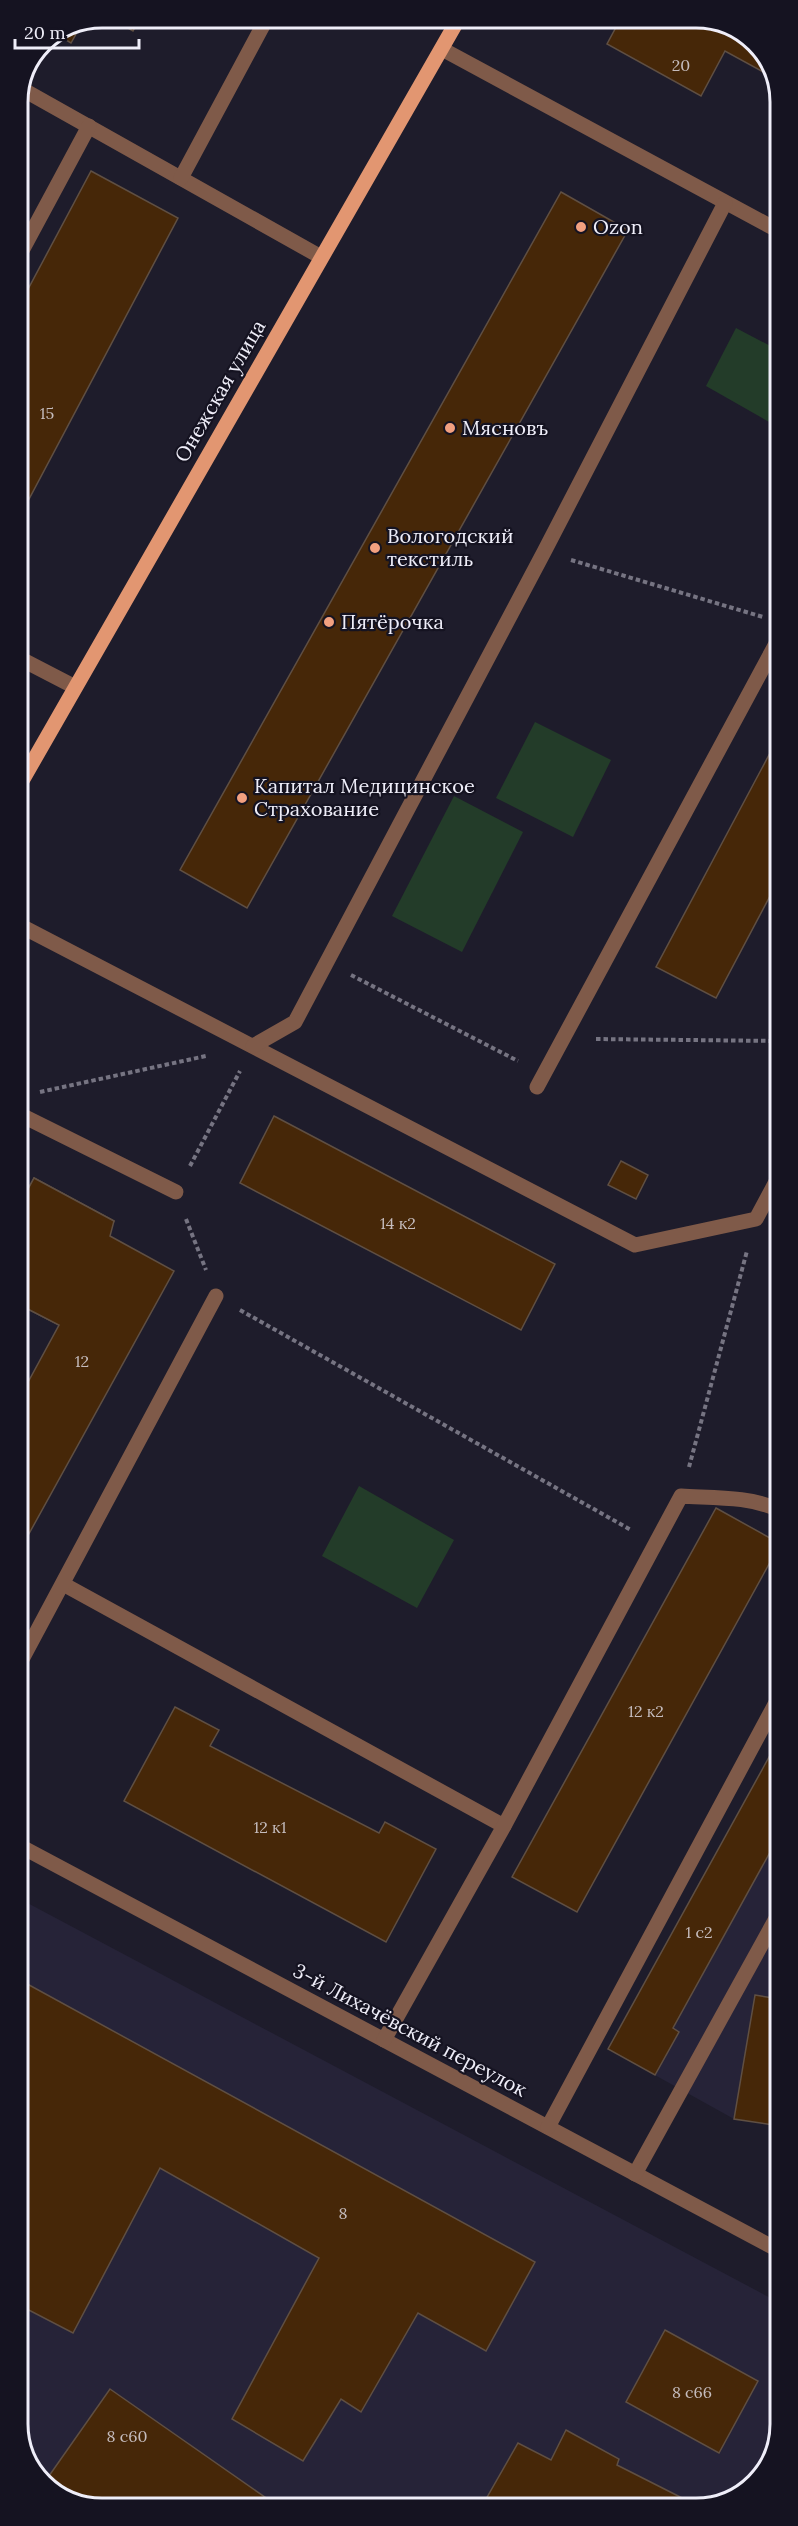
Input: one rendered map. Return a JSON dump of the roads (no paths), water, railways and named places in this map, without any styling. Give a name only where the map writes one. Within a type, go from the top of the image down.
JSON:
[{"type":"main road","name":"Онежская улица","points":[[29,768],[453,29]]},
{"type":"street","points":[[181,178],[261,28]]},
{"type":"street","points":[[442,49],[770,227]]},
{"type":"street","points":[[30,93],[321,257]]},
{"type":"street","points":[[29,238],[89,126]]},
{"type":"street","points":[[253,1046],[295,1022],[544,552],[724,203]]},
{"type":"street","points":[[540,1081],[770,655]]},
{"type":"street","points":[[29,663],[75,687]]},
{"type":"street","points":[[29,930],[635,1245],[756,1219],[770,1192]]},
{"type":"street","points":[[29,1119],[176,1192]]},
{"type":"street","points":[[29,1647],[216,1296]]},
{"type":"street","points":[[384,2040],[504,1826],[681,1496],[737,1499],[770,1506]]},
{"type":"street","points":[[63,1584],[504,1826]]},
{"type":"street","points":[[548,2127],[770,1714]]},
{"type":"street","name":"3-й Лихачёвский переулок","points":[[29,1851],[770,2246]]},
{"type":"street","points":[[635,2174],[770,1943]]},
{"type":"place","name":"Ozon","points":[[581,227]]},
{"type":"place","name":"Мясновъ","points":[[450,428]]},
{"type":"place","name":"Вологодский текстиль","points":[[375,548]]},
{"type":"place","name":"Пятёрочка","points":[[329,622]]},
{"type":"place","name":"Капитал Медицинское Страхование","points":[[242,798]]}]
